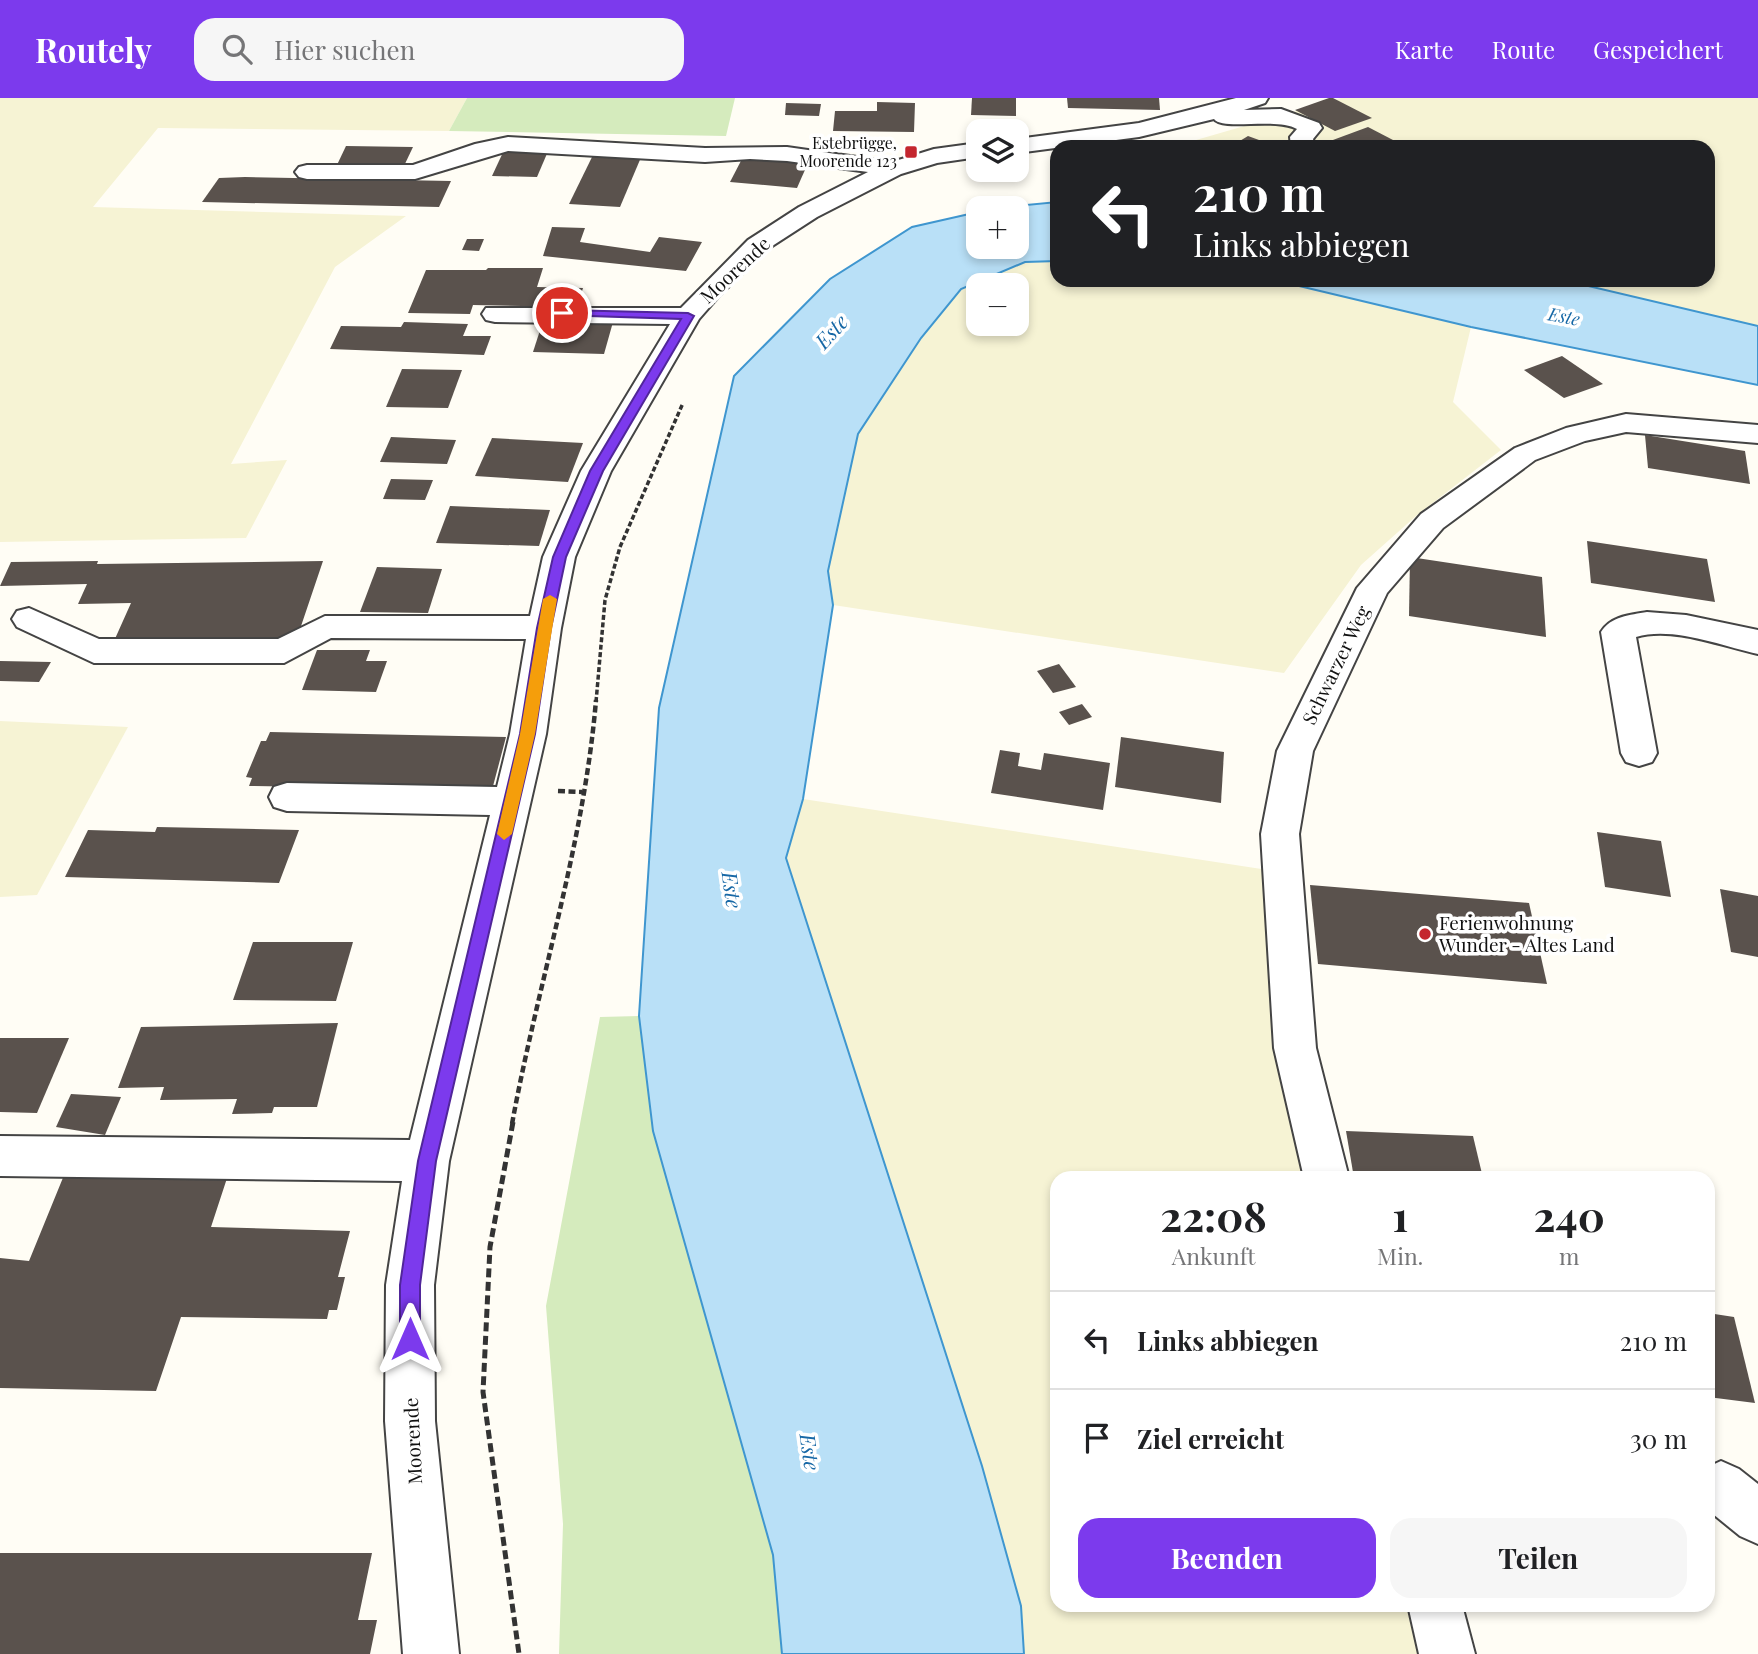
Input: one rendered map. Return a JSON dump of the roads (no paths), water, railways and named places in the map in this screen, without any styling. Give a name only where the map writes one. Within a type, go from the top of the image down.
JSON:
[{"type":"street","points":[[1175,124],[1257,98]]},
{"type":"street","points":[[1081,140],[1175,124],[1283,115],[1297,118],[1311,128],[1301,137],[1302,140]]},
{"type":"street","points":[[1029,145],[1050,143]]},
{"type":"street","points":[[306,172],[415,172],[483,149],[508,144],[705,155],[775,153],[894,169]]},
{"type":"street","name":"Moorende","points":[[431,1654],[410,1421],[410,1285],[427,1161],[528,734],[544,628],[559,557],[596,471],[688,316],[711,289],[757,245],[808,212],[894,169],[934,156],[966,151]]},
{"type":"street","points":[[495,314],[688,316]]},
{"type":"street","name":"Schwarzer Weg","points":[[1325,1171],[1295,1048],[1280,834],[1295,751],[1373,588],[1432,520],[1525,454],[1576,434],[1626,423],[1758,434]]},
{"type":"street","points":[[29,619],[93,651],[284,651],[325,627],[544,628]]},
{"type":"street","points":[[1639,753],[1618,632],[1629,623],[1658,623],[1758,642]]},
{"type":"street","points":[[287,797],[512,800]]},
{"type":"street","points":[[0,1156],[427,1161]]},
{"type":"street","points":[[1437,1612],[1447,1654]]},
{"type":"water","name":"Este","points":[[1050,203],[1050,261],[1025,262],[999,273],[966,273],[966,287],[961,289],[921,338],[858,434],[828,571],[833,605],[803,799],[786,858],[982,1466],[1021,1606],[1024,1654],[782,1654],[773,1555],[653,1131],[639,1016],[659,708],[734,376],[830,279],[912,227],[966,215],[966,259],[1029,259],[1029,205]]},
{"type":"water","name":"Este","points":[[1303,287],[1593,287],[1758,326],[1758,385],[1471,327]]},
{"type":"place","name":"Estebrügge, Moorende 123","points":[[911,152]]},
{"type":"place","name":"Ferienwohnung Wunder - Altes Land","points":[[1425,934]]}]
